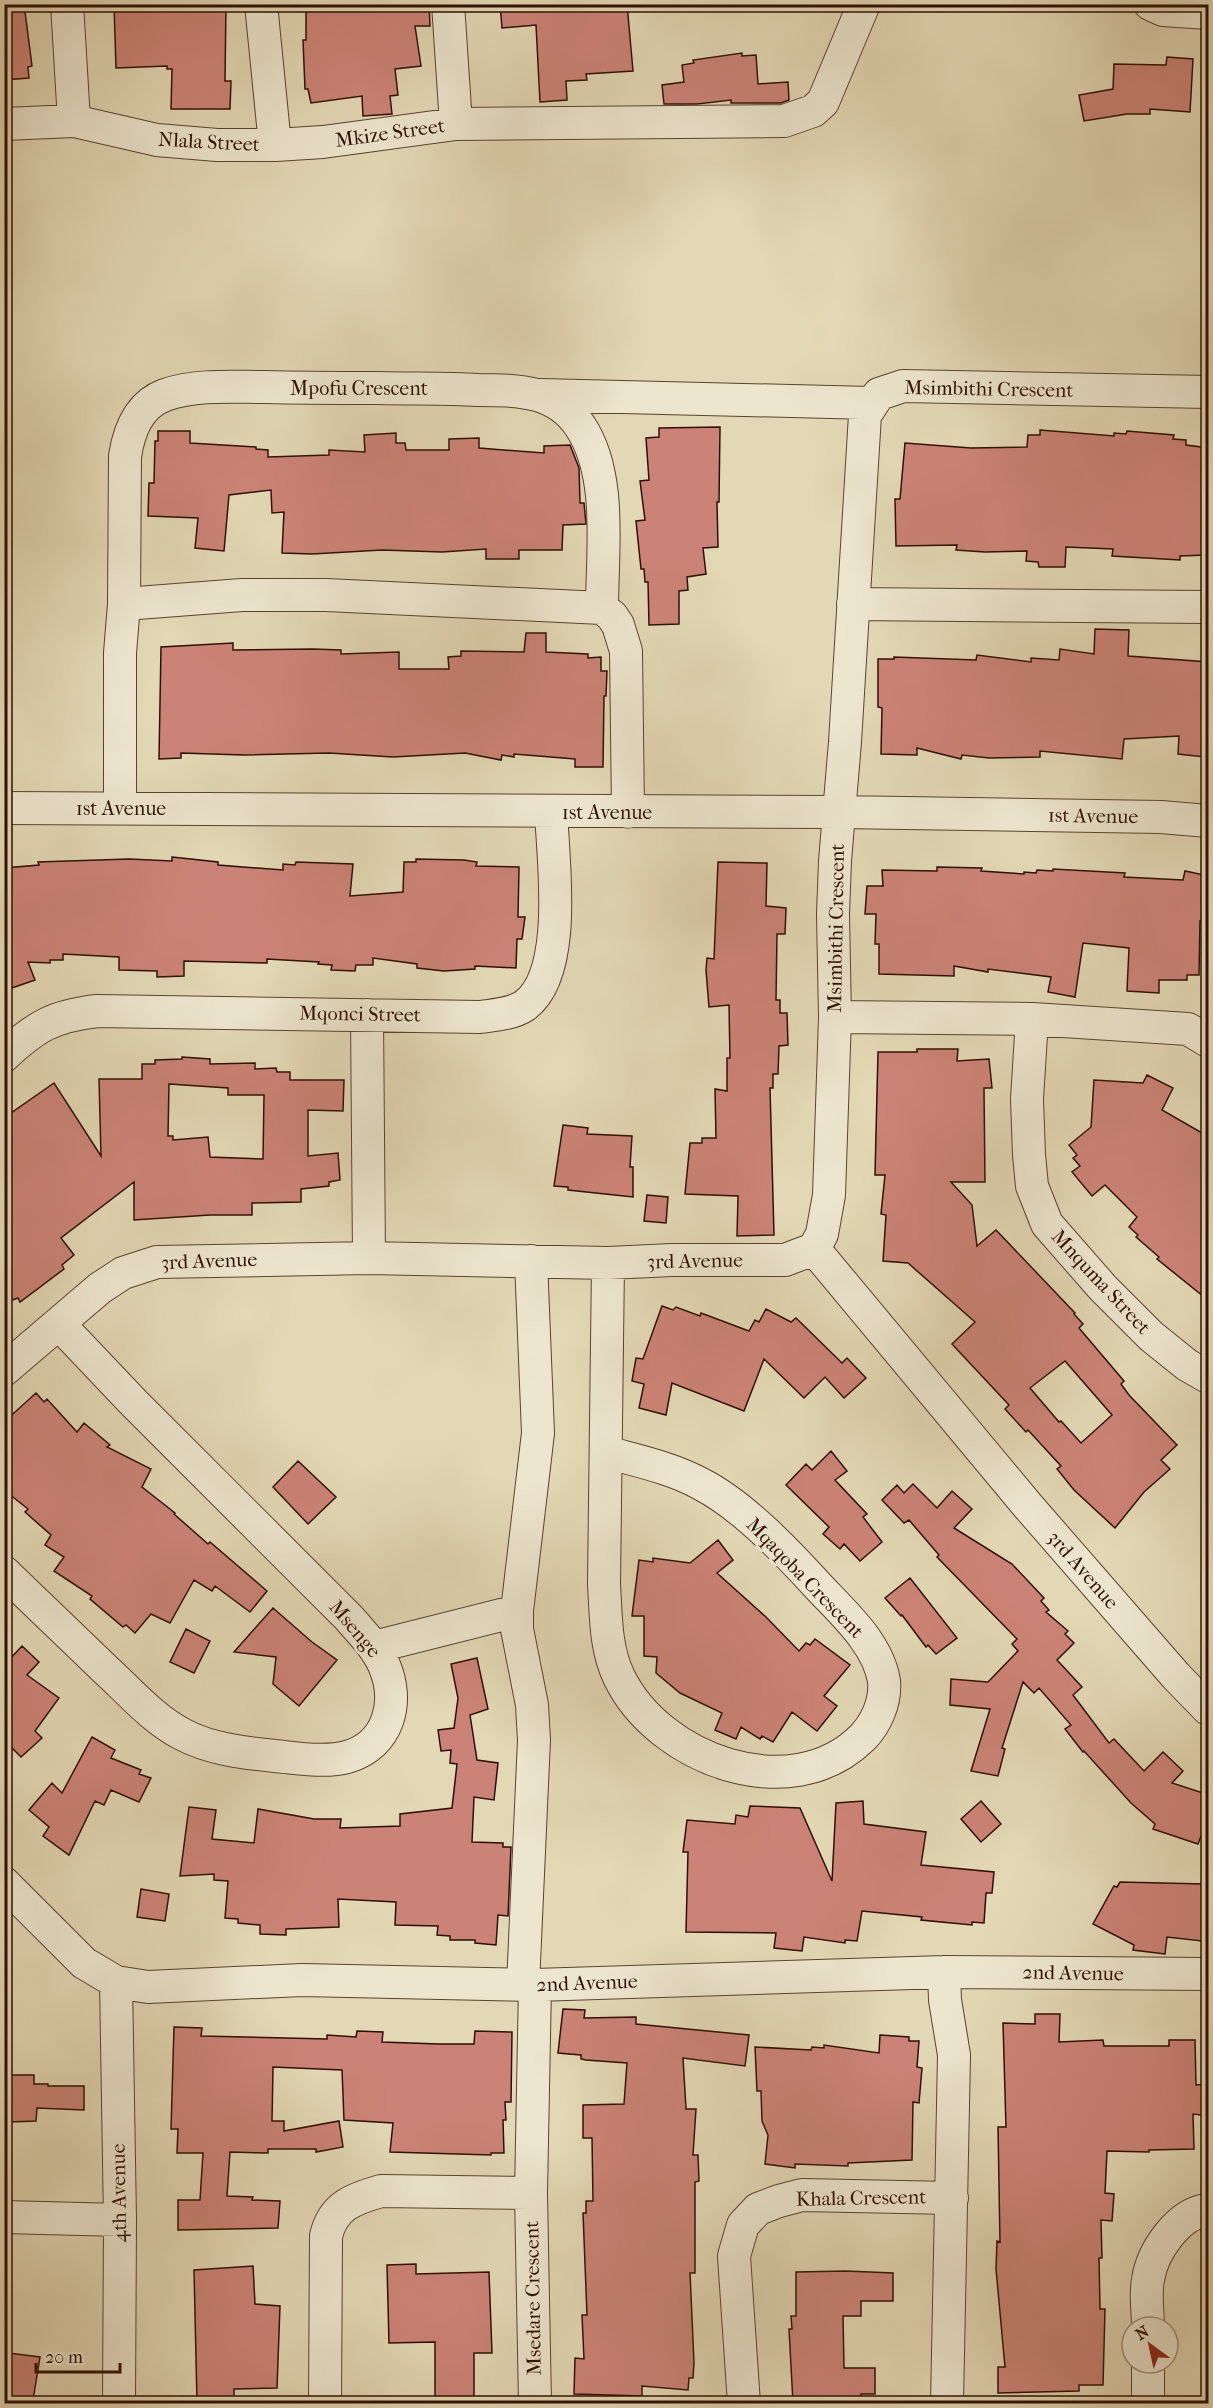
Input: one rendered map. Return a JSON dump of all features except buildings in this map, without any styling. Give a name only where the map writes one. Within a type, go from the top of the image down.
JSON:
[{"type":"street","points":[[67,4],[75,122]]},
{"type":"street","name":"Nlala Street","points":[[4,124],[75,122],[157,141],[217,146],[275,145],[261,4]]},
{"type":"street","name":"Mkize Street","points":[[275,145],[323,142],[456,124],[448,4]]},
{"type":"street","points":[[456,124],[554,121],[773,121],[800,117],[818,107],[830,91],[864,4]]},
{"type":"street","points":[[1150,4],[1163,10],[1209,13]]},
{"type":"street","name":"Msimbithi Crescent","points":[[814,1249],[822,1234],[829,1195],[835,1017],[833,914],[865,415],[879,394],[903,386],[1209,392]]},
{"type":"street","name":"Mpofu Crescent","points":[[120,807],[120,653],[124,604],[125,456],[132,424],[140,414],[164,396],[222,387],[460,389],[512,391],[537,395],[555,402],[568,411],[580,425],[591,444],[598,465],[602,486],[602,608]]},
{"type":"street","points":[[537,395],[871,403]]},
{"type":"street","points":[[124,604],[242,595],[326,595],[602,608],[618,625],[626,651],[628,812]]},
{"type":"street","points":[[854,604],[1209,607]]},
{"type":"street","name":"1st Avenue","points":[[4,808],[840,812],[1161,817],[1209,821]]},
{"type":"street","name":"Mqonci Street","points":[[4,1056],[39,1026],[77,1013],[97,1011],[480,1017],[509,1012],[524,1005],[536,993],[546,977],[552,956],[555,920],[550,812]]},
{"type":"street","points":[[367,1015],[369,1258]]},
{"type":"street","points":[[835,1017],[1032,1019],[1188,1029],[1209,1041]]},
{"type":"street","name":"Mnquma Street","points":[[1032,1019],[1027,1099],[1029,1155],[1032,1186],[1047,1224],[1103,1288],[1151,1336],[1187,1365],[1209,1377]]},
{"type":"street","name":"3rd Avenue","points":[[4,1370],[100,1288],[123,1273],[156,1262],[369,1258],[608,1263],[672,1260],[786,1260],[814,1249],[1028,1506],[1176,1676],[1209,1709]]},
{"type":"street","name":"Msedare Crescent","points":[[531,1261],[538,1433],[517,1611],[518,1629],[532,1705],[534,1740],[529,1985],[535,2403]]},
{"type":"street","name":"Mqaqoba Crescent","points":[[606,1452],[669,1471],[699,1483],[723,1497],[804,1571],[854,1625],[871,1649],[884,1681],[882,1703],[873,1727],[848,1752],[812,1767],[778,1771],[740,1767],[707,1758],[678,1741],[648,1717],[630,1696],[612,1658],[606,1628],[604,1584],[608,1263]]},
{"type":"street","name":"Msenge","points":[[4,1572],[164,1723],[184,1736],[251,1754],[310,1759],[346,1757],[366,1749],[380,1736],[388,1723],[392,1703],[390,1683],[374,1647],[349,1618],[134,1403],[59,1324]]},
{"type":"street","points":[[374,1647],[517,1611]]},
{"type":"street","name":"2nd Avenue","points":[[4,1883],[84,1963],[116,1982],[148,1987],[302,1980],[529,1985],[944,1972],[1209,1974]]},
{"type":"street","name":"Khala Crescent","points":[[944,1972],[945,2000],[954,2055],[947,2403]]},
{"type":"street","name":"4th Avenue","points":[[116,1982],[120,2220],[119,2403]]},
{"type":"street","name":"Msedare Crescent","points":[[325,2403],[326,2236],[330,2221],[341,2209],[358,2198],[381,2191],[531,2193]]},
{"type":"street","name":"Khala Crescent","points":[[744,2403],[734,2256],[743,2225],[758,2210],[802,2195],[951,2198]]},
{"type":"street","points":[[1148,2315],[1148,2280],[1163,2243],[1179,2225],[1194,2214],[1209,2210]]},
{"type":"street","points":[[4,2217],[120,2220]]},
{"type":"street","points":[[1148,2375],[1148,2403]]}]
